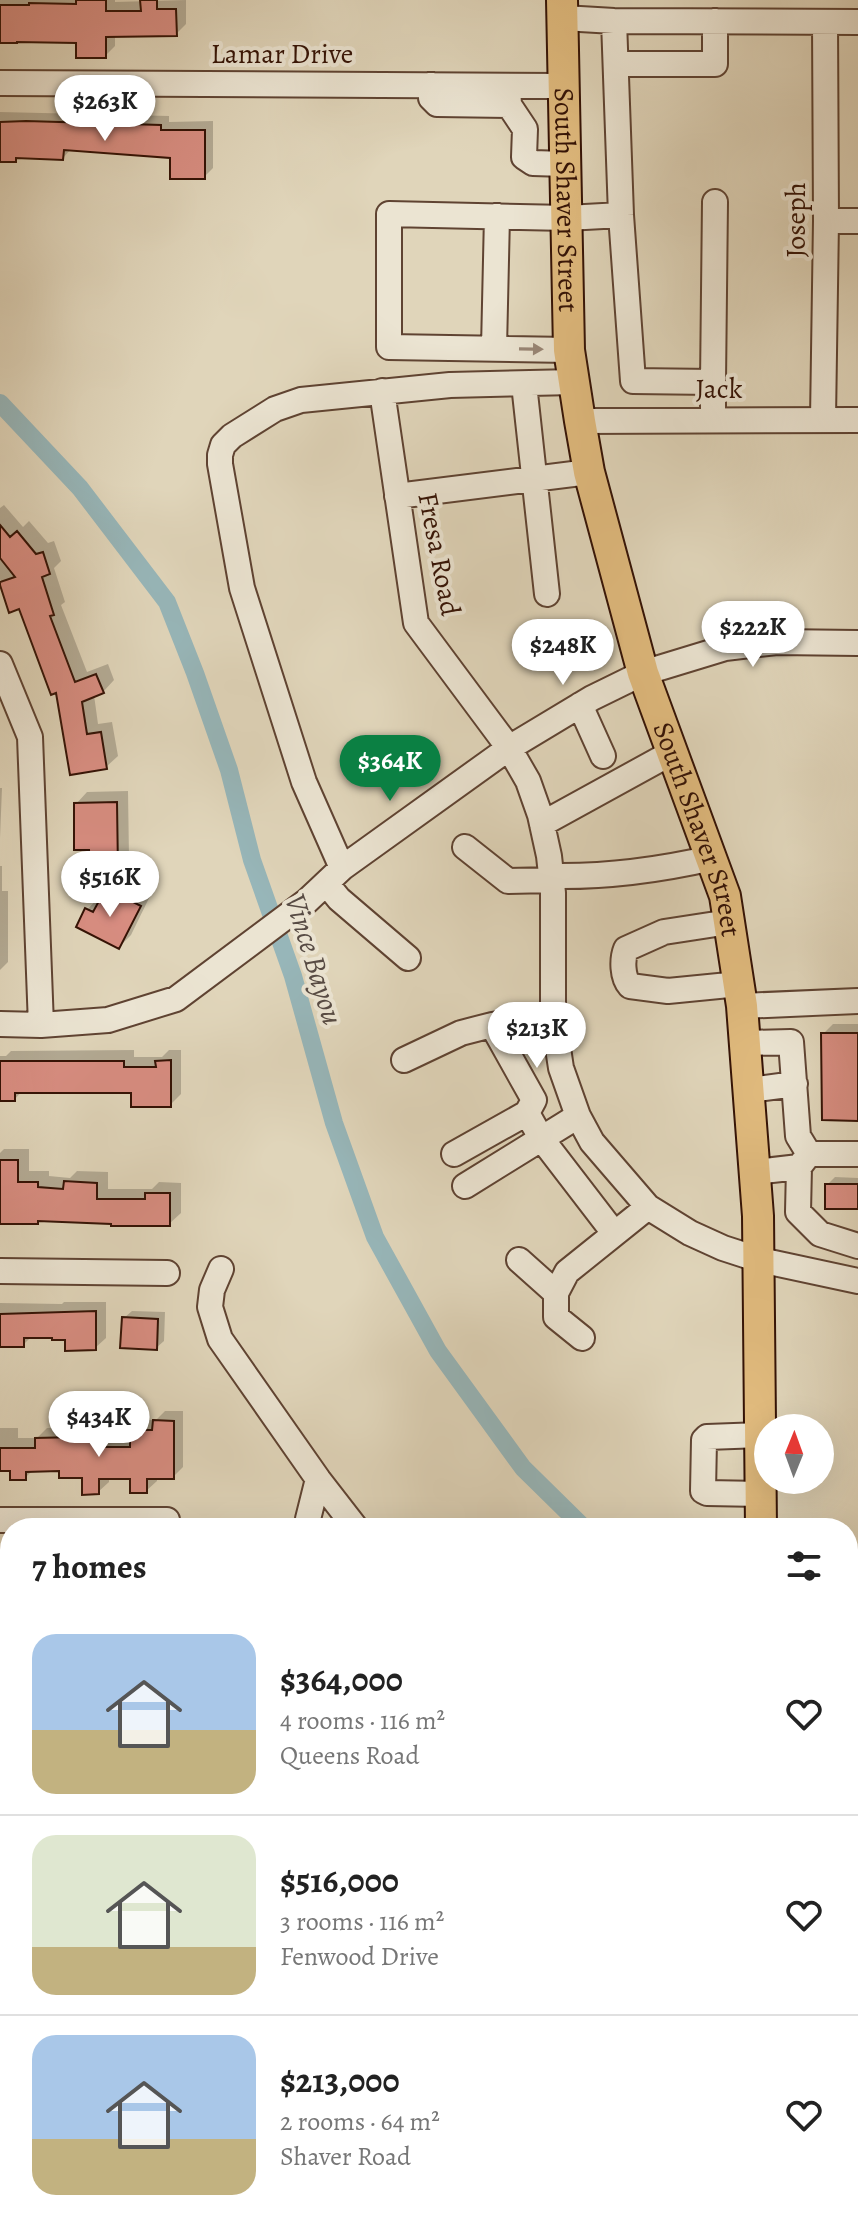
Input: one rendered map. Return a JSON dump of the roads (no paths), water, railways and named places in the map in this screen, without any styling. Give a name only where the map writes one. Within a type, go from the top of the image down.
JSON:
[{"type":"main road","name":"South Shaver Street","points":[[562,9],[569,350],[589,472],[643,673],[725,896],[741,995],[755,1172],[760,1260],[761,1414]]},
{"type":"main road","name":"South Shaver Street","points":[[761,1494],[761,1518]]},
{"type":"street","points":[[562,9],[614,21],[858,22]]},
{"type":"street","points":[[614,21],[633,420]]},
{"type":"street","points":[[616,64],[715,64],[715,21]]},
{"type":"street","name":"Joseph","points":[[823,419],[825,22]]},
{"type":"street","name":"Lamar Drive","points":[[0,83],[431,85],[508,96],[563,86]]},
{"type":"street","points":[[508,96],[525,129],[524,157],[533,163],[565,164]]},
{"type":"street","points":[[713,419],[715,202]]},
{"type":"street","points":[[569,350],[389,347],[389,214],[567,218],[621,215]]},
{"type":"street","points":[[494,348],[497,216]]},
{"type":"street","points":[[826,221],[858,221]]},
{"type":"street","points":[[633,381],[713,382]]},
{"type":"street","points":[[408,958],[339,899],[242,588],[220,455],[223,445],[232,436],[275,409],[301,400],[450,385],[574,382]]},
{"type":"street","points":[[524,384],[547,594]]},
{"type":"street","name":"Fresa Road","points":[[382,391],[416,623],[509,748],[528,781],[542,824],[552,878],[553,1015],[561,1068],[578,1116],[592,1142],[648,1207],[690,1233],[760,1260]]},
{"type":"street","name":"Jack","points":[[580,421],[858,420]]},
{"type":"street","points":[[397,496],[589,472]]},
{"type":"street","points":[[0,1024],[41,1025],[108,1020],[176,999],[307,901],[334,875],[509,748],[580,705],[643,673],[725,648],[777,642],[858,643]]},
{"type":"street","points":[[0,664],[30,737],[41,1025]]},
{"type":"street","points":[[580,705],[609,772]]},
{"type":"street","points":[[542,824],[609,772],[673,752]]},
{"type":"street","points":[[465,847],[508,881],[662,869],[712,858]]},
{"type":"street","points":[[729,922],[664,932],[626,949],[625,980],[630,986],[668,991],[858,1001]]},
{"type":"street","points":[[404,1060],[461,1033],[553,1015]]},
{"type":"street","points":[[492,1025],[529,1103],[541,1138],[614,1233]]},
{"type":"street","points":[[745,1043],[791,1042],[798,1136],[804,1160],[798,1212]]},
{"type":"street","points":[[454,1154],[566,1081]]},
{"type":"street","points":[[749,1090],[795,1084]]},
{"type":"street","points":[[465,1186],[578,1116]]},
{"type":"street","points":[[755,1172],[804,1160],[858,1154]]},
{"type":"street","points":[[582,1338],[556,1317],[556,1293],[567,1272],[648,1207]]},
{"type":"street","points":[[758,1216],[798,1212]]},
{"type":"street","points":[[798,1212],[820,1234],[858,1246]]},
{"type":"street","points":[[519,1260],[556,1293]]},
{"type":"street","points":[[760,1260],[858,1281]]},
{"type":"street","points":[[221,1269],[212,1290],[210,1307],[220,1339],[348,1518]]},
{"type":"street","points":[[0,1271],[167,1273]]},
{"type":"street","points":[[754,1435],[707,1437],[704,1440],[703,1491],[754,1494]]},
{"type":"street","points":[[308,1518],[318,1479]]},
{"type":"waterway","name":"Vince Bayou","points":[[0,403],[80,488],[167,602],[229,770],[252,860],[293,976],[334,1123],[375,1237],[438,1351],[523,1468],[574,1518]]}]
